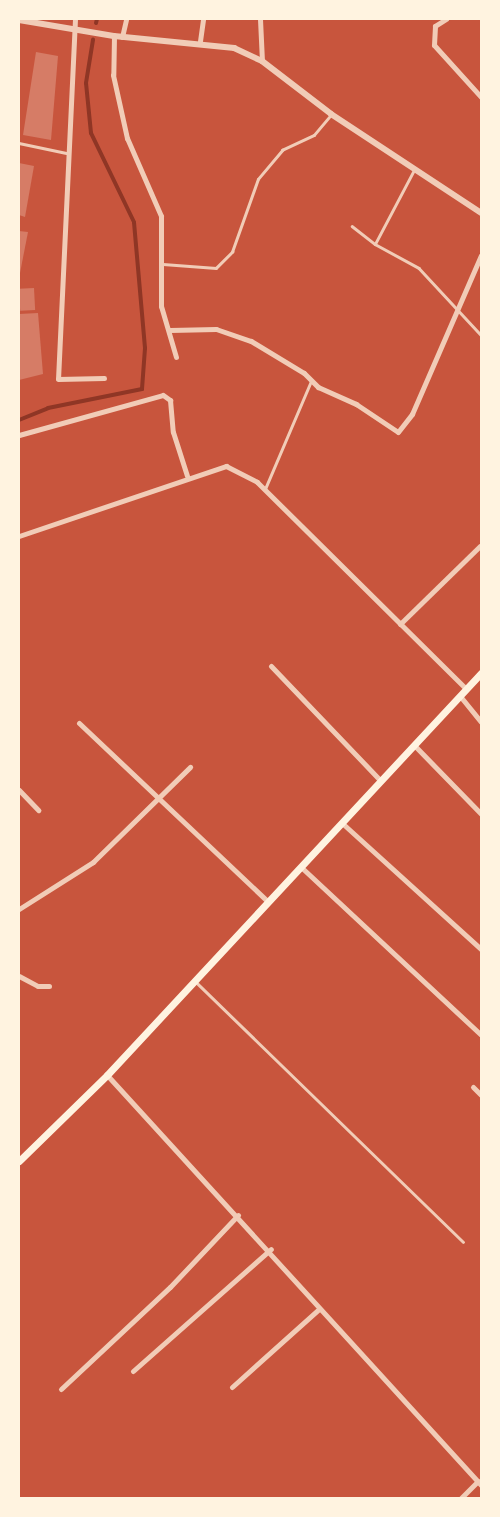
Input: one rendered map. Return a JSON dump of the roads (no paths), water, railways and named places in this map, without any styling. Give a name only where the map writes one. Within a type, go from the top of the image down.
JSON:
[{"type":"main road","points":[[19,1161],[107,1075],[481,673]]},
{"type":"street","points":[[76,19],[73,30],[66,153],[58,379],[104,378]]},
{"type":"street","points":[[122,37],[126,19]]},
{"type":"street","points":[[200,41],[203,19]]},
{"type":"street","points":[[260,19],[262,60]]},
{"type":"street","points":[[446,19],[435,26],[434,45],[481,97]]},
{"type":"street","points":[[19,20],[114,36],[200,41],[234,48],[262,60],[332,114],[481,213]]},
{"type":"street","points":[[114,36],[113,75],[130,151],[159,208],[163,264],[161,306],[170,330],[176,357]]},
{"type":"street","points":[[170,330],[232,333],[304,373],[311,381],[398,432],[412,414],[455,310],[481,255]]},
{"type":"street","points":[[19,435],[162,395],[170,400],[173,432],[187,476]]},
{"type":"street","points":[[19,536],[187,476],[226,466],[264,490],[466,689]]},
{"type":"street","points":[[400,624],[480,546]]},
{"type":"street","points":[[271,666],[381,781]]},
{"type":"street","points":[[460,696],[481,722]]},
{"type":"street","points":[[79,723],[160,797],[268,902]]},
{"type":"street","points":[[414,745],[481,814]]},
{"type":"street","points":[[19,909],[93,862],[190,767]]},
{"type":"street","points":[[19,790],[38,810]]},
{"type":"street","points":[[342,823],[481,949]]},
{"type":"street","points":[[301,867],[481,1035]]},
{"type":"street","points":[[19,976],[38,986],[49,986]]},
{"type":"street","points":[[107,1075],[271,1249],[320,1309],[479,1483],[461,1498]]},
{"type":"street","points":[[473,1087],[481,1095]]},
{"type":"street","points":[[61,1389],[170,1287],[238,1215]]},
{"type":"street","points":[[133,1371],[271,1249]]},
{"type":"street","points":[[232,1387],[320,1309]]},
{"type":"lane","points":[[163,264],[216,268],[232,252],[258,179],[282,150],[314,135],[332,114]]},
{"type":"lane","points":[[19,143],[66,153]]},
{"type":"lane","points":[[375,244],[414,170]]},
{"type":"lane","points":[[352,226],[375,244],[419,268],[455,310],[481,335]]},
{"type":"lane","points":[[264,490],[311,381]]},
{"type":"lane","points":[[194,980],[463,1242]]},
{"type":"waterway","points":[[96,23],[97,19]]},
{"type":"waterway","points":[[19,420],[48,408],[142,389],[145,348],[134,222],[91,133],[86,83],[93,40]]}]
